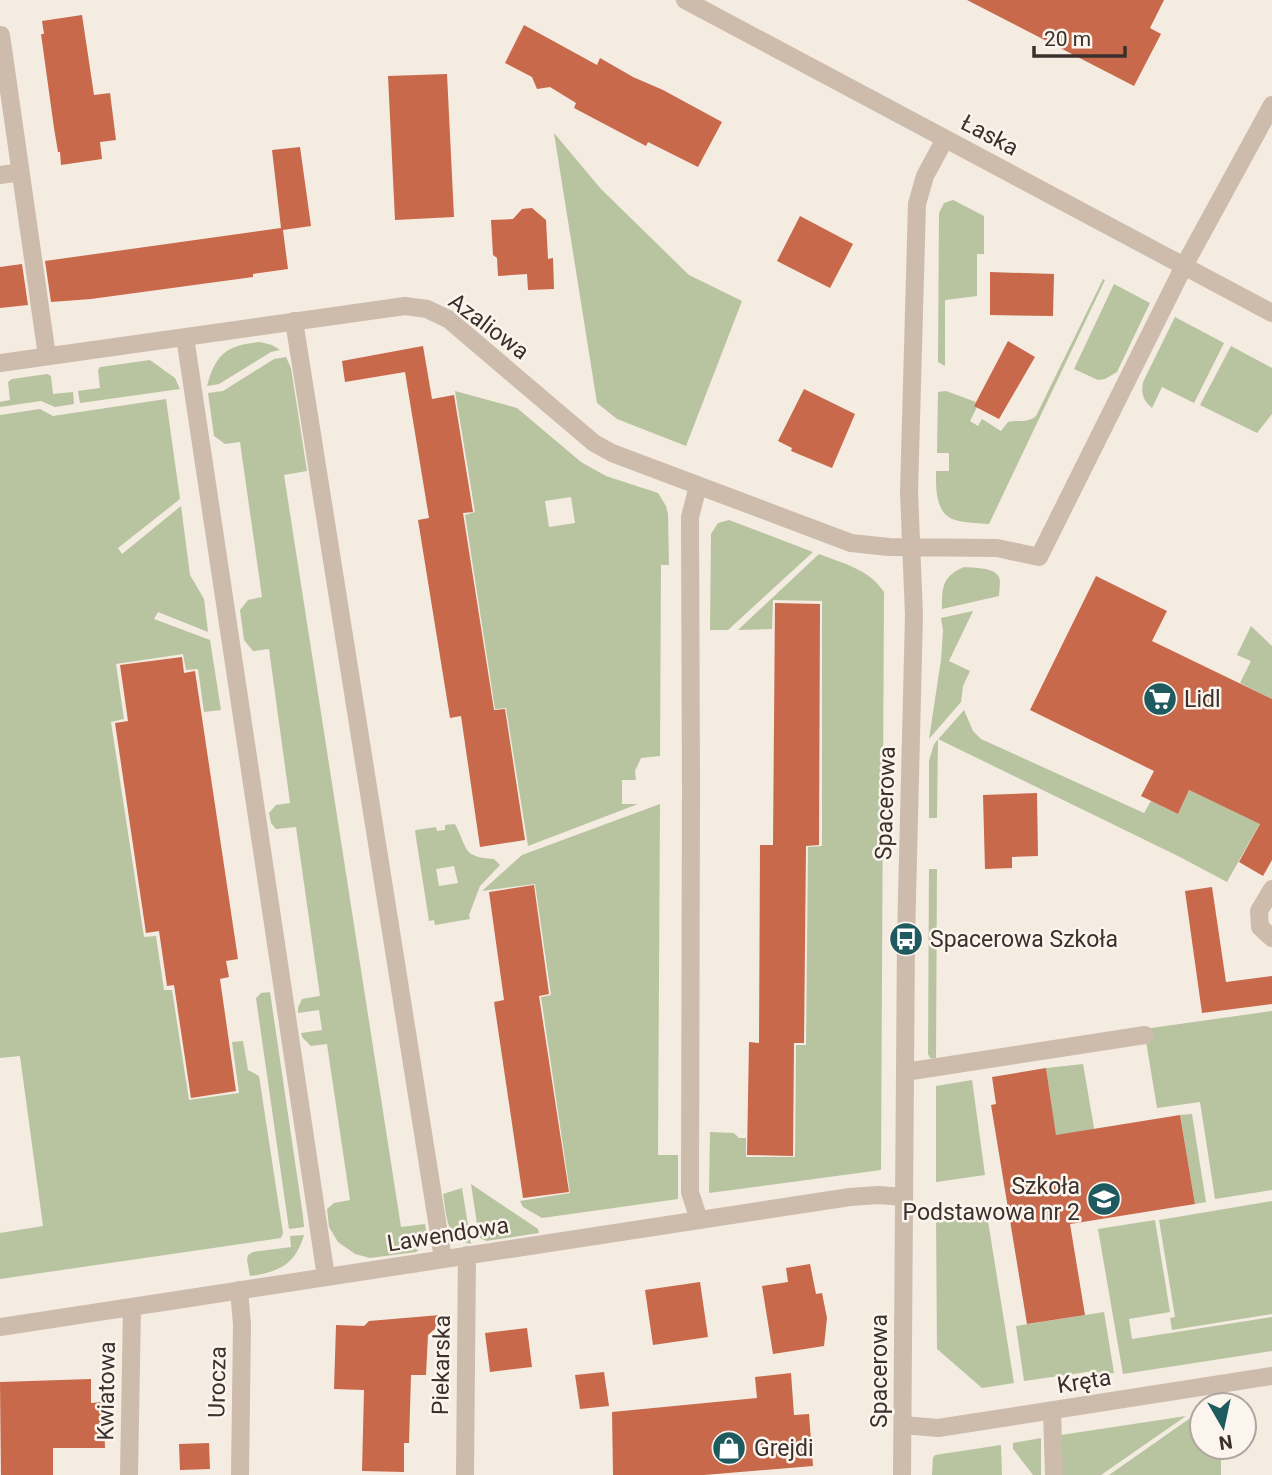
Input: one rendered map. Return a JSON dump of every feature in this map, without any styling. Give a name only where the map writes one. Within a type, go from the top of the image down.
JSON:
[{"type":"street","name":"Łaska","points":[[685,0],[706,5],[944,139],[1272,313]]},
{"type":"street","points":[[1,35],[47,356]]},
{"type":"street","points":[[1184,266],[1272,105]]},
{"type":"street","name":"Spacerowa","points":[[902,1475],[906,939],[914,615],[909,492],[917,204],[925,176],[944,139]]},
{"type":"street","points":[[0,175],[20,172]]},
{"type":"street","name":"Azaliowa","points":[[0,363],[405,306],[427,309],[448,319],[594,443],[612,453],[851,543],[997,548],[1039,557],[1184,266]]},
{"type":"street","points":[[294,321],[443,1259]]},
{"type":"street","points":[[185,337],[326,1277]]},
{"type":"street","points":[[698,486],[690,517],[690,1192],[699,1220]]},
{"type":"street","points":[[1272,889],[1259,911],[1259,927],[1272,937]]},
{"type":"street","points":[[905,1072],[1145,1035]]},
{"type":"street","name":"Lawendowa","points":[[0,1327],[850,1197],[904,1197]]},
{"type":"street","name":"Piekarska","points":[[465,1475],[467,1255]]},
{"type":"street","name":"Urocza","points":[[239,1290],[242,1324],[240,1475]]},
{"type":"street","name":"Kwiatowa","points":[[129,1475],[131,1307]]},
{"type":"street","name":"Kręta","points":[[903,1425],[938,1428],[1272,1376]]},
{"type":"street","points":[[1052,1411],[1054,1475]]},
{"type":"green space","points":[[554,133],[601,189],[689,275],[742,301],[686,446],[617,419],[597,403]]},
{"type":"green space","points":[[953,200],[984,216],[984,254],[977,254],[977,296],[945,300],[945,366],[938,362],[939,213],[944,203]]},
{"type":"green space","points":[[1103,279],[1105,280],[989,524],[963,522],[948,517],[940,506],[937,492],[936,471],[949,471],[949,453],[937,453],[938,392],[946,391],[976,402],[974,405],[977,407],[970,421],[978,426],[982,419],[1001,431],[1008,422],[1036,416]]},
{"type":"green space","points":[[1114,284],[1150,303],[1117,372],[1098,380],[1074,369]]},
{"type":"green space","points":[[1175,317],[1224,343],[1194,403],[1162,387],[1152,408],[1143,396],[1143,382]]},
{"type":"green space","points":[[260,342],[280,350],[271,352],[219,384],[207,386],[214,366],[225,353],[239,346]]},
{"type":"green space","points":[[1231,346],[1272,368],[1272,414],[1257,433],[1200,405]]},
{"type":"green space","points":[[286,357],[291,368],[307,471],[284,475],[401,1227],[425,1224],[427,1237],[416,1252],[370,1258],[355,1254],[338,1242],[329,1227],[327,1209],[334,1203],[350,1200],[327,1044],[311,1046],[301,1033],[322,1030],[319,1010],[298,1013],[302,999],[320,996],[296,827],[276,829],[271,823],[269,813],[276,805],[290,803],[269,649],[253,651],[244,640],[240,610],[248,600],[262,597],[240,442],[225,444],[214,436],[208,393],[223,391],[274,359]]},
{"type":"green space","points":[[150,360],[175,378],[180,389],[80,403],[78,391],[100,388],[100,367]]},
{"type":"green space","points":[[47,374],[51,376],[53,394],[73,392],[74,404],[55,407],[41,401],[0,407],[0,402],[10,400],[8,382],[12,379]]},
{"type":"green space","points":[[455,391],[517,408],[581,462],[606,476],[658,493],[668,514],[669,565],[661,565],[660,756],[641,758],[635,771],[636,780],[622,780],[622,804],[638,804],[528,846],[506,708],[495,709],[465,515],[475,512]],"holes":[[[571,497],[575,523],[549,527],[545,501]]]},
{"type":"green space","points":[[166,399],[180,499],[118,548],[122,554],[181,506],[190,575],[204,599],[208,632],[158,612],[154,619],[210,640],[221,710],[204,712],[198,669],[186,670],[183,654],[116,664],[124,719],[111,722],[144,937],[156,936],[164,990],[172,990],[189,1100],[239,1093],[232,1042],[243,1041],[248,1070],[259,1076],[283,1233],[281,1238],[0,1279],[0,1233],[43,1226],[20,1056],[0,1058],[0,415],[40,409],[53,416]]},
{"type":"green space","points":[[729,520],[813,552],[728,630],[710,630],[711,534],[718,523]]},
{"type":"green space","points":[[819,554],[863,573],[884,592],[881,1170],[709,1193],[710,1132],[734,1133],[739,1138],[746,1138],[746,1157],[795,1157],[796,1045],[806,1045],[808,847],[822,846],[822,601],[773,600],[772,629],[738,630]]},
{"type":"green space","points":[[964,567],[993,571],[1000,581],[999,596],[942,609],[942,595],[947,579]]},
{"type":"green space","points":[[973,611],[949,661],[970,671],[963,686],[961,702],[929,739],[941,660],[941,618]]},
{"type":"green space","points":[[1251,626],[1272,646],[1272,699],[1240,683],[1251,661],[1237,655]]},
{"type":"green space","points":[[964,710],[973,731],[981,739],[1144,813],[1151,801],[1178,814],[1189,790],[1248,818],[1272,770],[1272,802],[1227,882],[938,739]]},
{"type":"green space","points":[[938,739],[937,818],[929,818],[929,761]]},
{"type":"green space","points":[[660,804],[658,1155],[678,1155],[678,1199],[542,1218],[523,1207],[520,1201],[570,1193],[541,997],[551,995],[535,884],[482,891],[522,855]]},
{"type":"green space","points":[[455,824],[471,854],[494,859],[500,865],[480,886],[469,915],[470,919],[435,925],[434,920],[429,921],[415,831],[436,827],[437,831],[445,830],[445,825]],"holes":[[[454,866],[458,883],[439,886],[436,869]]]},
{"type":"green space","points":[[929,869],[937,869],[936,1059],[930,1058],[928,1054]]},
{"type":"green space","points":[[270,992],[304,1227],[289,1229],[256,998],[261,993]]},
{"type":"green space","points":[[1272,1011],[1272,1190],[1215,1199],[1200,1102],[1157,1108],[1144,1029]]},
{"type":"green space","points":[[1083,1064],[1099,1157],[1060,1164],[1046,1068]]},
{"type":"green space","points":[[972,1080],[985,1175],[936,1182],[936,1086]]},
{"type":"green space","points":[[1192,1114],[1206,1202],[1195,1204],[1180,1115]]},
{"type":"green space","points":[[471,1184],[538,1229],[539,1233],[486,1241],[479,1237]]},
{"type":"green space","points":[[462,1188],[471,1244],[456,1237],[445,1210],[443,1194]]},
{"type":"green space","points":[[1272,1201],[1272,1314],[1172,1330],[1170,1318],[1175,1317],[1159,1220]]},
{"type":"green space","points":[[973,1210],[988,1221],[1014,1383],[982,1388],[937,1349],[936,1215]]},
{"type":"green space","points":[[1155,1220],[1170,1312],[1129,1319],[1132,1339],[1272,1317],[1272,1351],[1123,1374],[1098,1229]]},
{"type":"green space","points":[[304,1235],[291,1260],[277,1269],[250,1276],[248,1255],[291,1247],[290,1236]]},
{"type":"green space","points":[[1104,1312],[1114,1373],[1097,1375],[1094,1371],[1024,1381],[1016,1326]]},
{"type":"green space","points":[[1186,1416],[1101,1475],[1061,1475],[1061,1435]]},
{"type":"green space","points":[[1188,1420],[1188,1461],[1221,1461],[1221,1475],[1109,1475]]},
{"type":"green space","points":[[1041,1438],[1041,1475],[1033,1475],[1013,1449],[1013,1443]]},
{"type":"green space","points":[[1001,1445],[1002,1475],[932,1475],[935,1455]]},
{"type":"building","points":[[967,0],[1164,0],[1150,28],[1161,34],[1134,86]]},
{"type":"building","points":[[82,15],[94,95],[110,93],[116,140],[100,142],[102,159],[61,165],[41,34],[44,34],[42,21]]},
{"type":"building","points":[[524,25],[597,65],[600,58],[722,122],[698,167],[648,142],[646,146],[574,108],[576,103],[550,87],[537,89],[532,77],[505,63]]},
{"type":"building","points":[[447,74],[454,217],[395,220],[388,76]]},
{"type":"building","points":[[300,147],[311,226],[283,230],[288,269],[253,274],[253,277],[51,302],[45,261],[281,228],[272,150]]},
{"type":"building","points":[[532,208],[546,220],[548,259],[553,258],[554,289],[528,290],[527,274],[498,276],[497,258],[493,255],[491,220],[513,219],[522,209]]},
{"type":"building","points":[[800,216],[853,244],[830,288],[777,261]]},
{"type":"building","points":[[22,264],[28,305],[0,308],[0,267]]},
{"type":"building","points":[[990,272],[1054,274],[1053,316],[990,315]]},
{"type":"building","points":[[1008,341],[1035,357],[999,419],[974,406]]},
{"type":"building","points":[[423,346],[432,399],[454,395],[473,512],[463,513],[494,710],[505,709],[525,840],[480,847],[461,716],[450,718],[418,520],[429,518],[405,372],[345,382],[342,361]]},
{"type":"building","points":[[804,389],[855,414],[832,468],[791,451],[792,448],[778,441]]},
{"type":"building","points":[[1096,576],[1167,611],[1152,641],[1272,699],[1272,860],[1263,876],[1239,862],[1260,824],[1189,790],[1178,814],[1141,796],[1154,771],[1030,710]]},
{"type":"building","points":[[775,603],[820,604],[819,845],[806,846],[804,1043],[794,1043],[793,1156],[747,1155],[749,1042],[759,1043],[760,845],[773,845]]},
{"type":"building","points":[[182,657],[184,673],[195,671],[238,959],[226,961],[229,977],[220,979],[236,1091],[191,1098],[174,985],[167,986],[159,931],[146,933],[115,723],[128,721],[120,665]]},
{"type":"building","points":[[1037,793],[1038,856],[1012,857],[1012,868],[985,869],[983,795]]},
{"type":"building","points":[[534,885],[549,994],[539,996],[569,1192],[523,1198],[494,1002],[504,1000],[489,892]]},
{"type":"building","points":[[1212,887],[1226,982],[1272,976],[1272,1004],[1202,1013],[1185,891]]},
{"type":"building","points":[[1046,1068],[1056,1135],[1180,1115],[1195,1204],[1070,1224],[1085,1315],[1027,1324],[991,1105],[996,1104],[992,1077]]},
{"type":"building","points":[[810,1264],[816,1294],[822,1293],[827,1318],[824,1346],[773,1354],[762,1286],[788,1282],[786,1268]]},
{"type":"building","points":[[700,1282],[708,1337],[653,1345],[645,1290]]},
{"type":"building","points":[[452,1314],[428,1335],[426,1375],[411,1375],[409,1443],[404,1443],[404,1472],[362,1471],[364,1390],[334,1389],[336,1325],[364,1326],[369,1321]]},
{"type":"building","points":[[527,1328],[532,1367],[490,1372],[485,1333]]},
{"type":"building","points":[[604,1372],[609,1406],[580,1409],[575,1375]]},
{"type":"building","points":[[791,1373],[794,1415],[809,1414],[813,1466],[704,1475],[613,1475],[612,1412],[757,1398],[755,1377]]},
{"type":"building","points":[[91,1379],[91,1403],[103,1402],[105,1448],[53,1448],[53,1475],[1,1475],[0,1382]]},
{"type":"building","points":[[209,1443],[210,1469],[180,1470],[179,1444]]},
{"type":"place","name":"Lidl","points":[[1160,699]]},
{"type":"place","name":"Spacerowa Szkoła","points":[[906,939]]},
{"type":"place","name":"Szkoła Podstawowa nr 2","points":[[1104,1199]]},
{"type":"place","name":"Grejdi","points":[[729,1448]]}]
